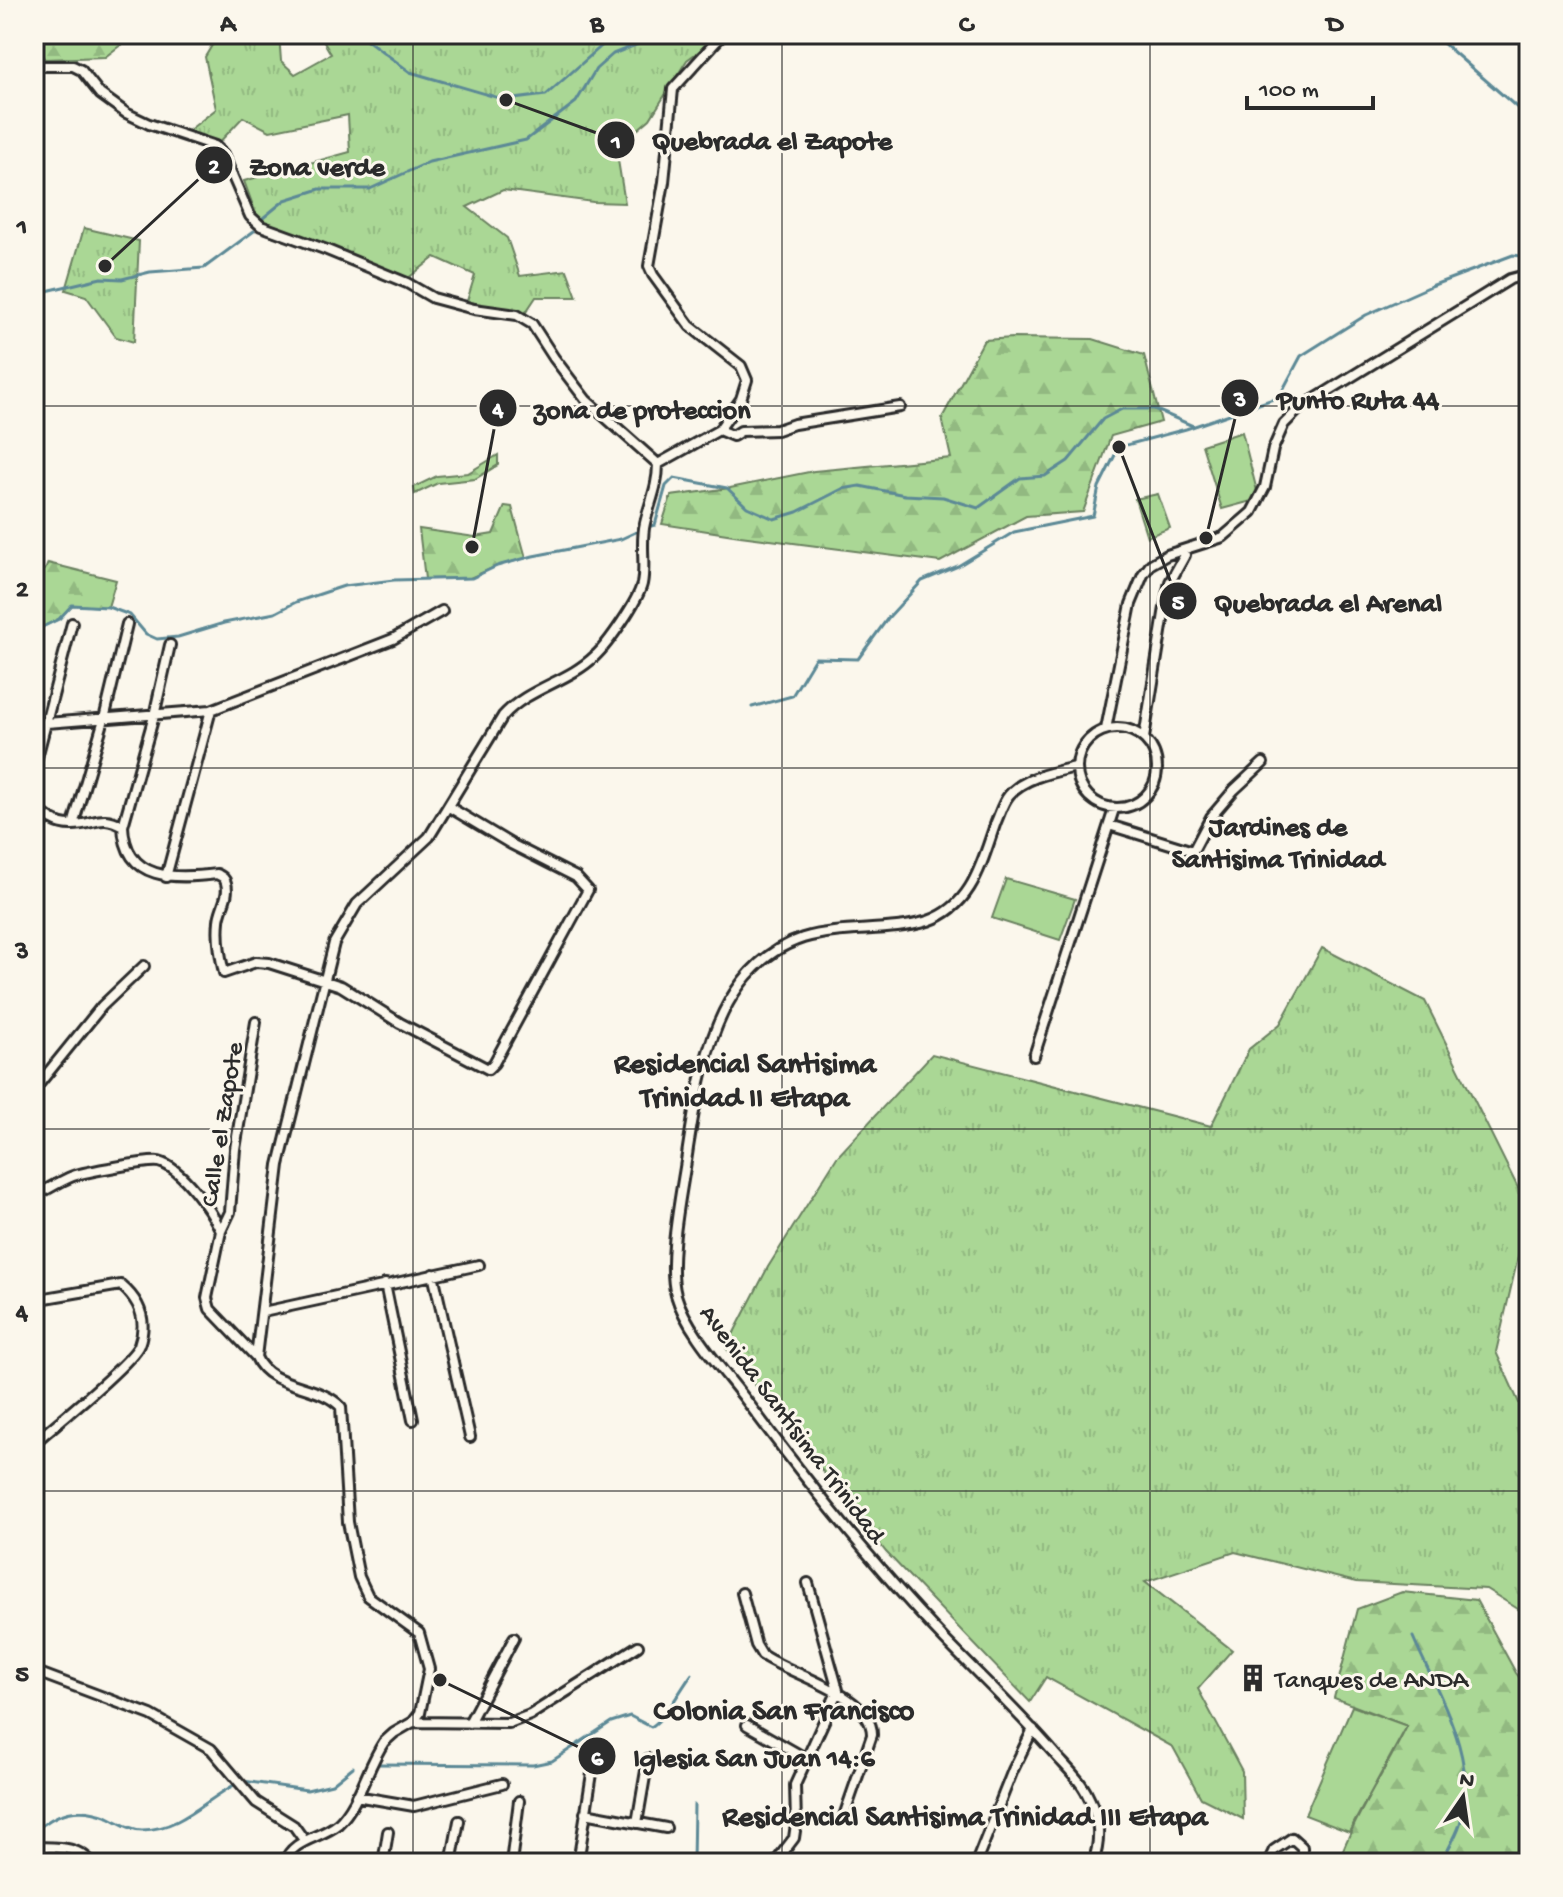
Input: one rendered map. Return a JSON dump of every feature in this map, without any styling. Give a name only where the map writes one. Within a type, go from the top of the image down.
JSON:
[{"type":"street","points":[[658,464],[719,430],[747,385],[741,366],[690,326],[653,275],[649,261],[669,148],[672,92],[723,34]]},
{"type":"street","points":[[34,66],[73,66],[81,70],[100,94],[126,113],[215,146],[223,154],[250,216],[261,226],[407,283],[433,298],[474,309],[517,315],[532,324],[586,400],[658,464],[658,484],[644,527],[641,586],[619,627],[595,656],[569,675],[536,690],[503,716],[449,807],[419,848],[349,913],[334,943],[324,980],[279,1165],[256,1357],[271,1374],[320,1394],[341,1407],[348,1522],[359,1577],[368,1596],[419,1633],[429,1673],[422,1709],[413,1722],[384,1742],[342,1819],[335,1826],[304,1840],[288,1854],[284,1863]]},
{"type":"street","points":[[1106,729],[1134,594],[1151,564],[1173,552],[1223,537],[1252,512],[1265,487],[1273,449],[1284,424],[1299,409],[1510,279],[1529,274]]},
{"type":"street","points":[[719,430],[733,436],[741,431],[777,430],[794,424],[900,407]]},
{"type":"street","points":[[1144,738],[1167,595],[1184,551]]},
{"type":"street","points":[[34,724],[211,710],[393,639],[442,611]]},
{"type":"street","points":[[34,769],[72,623]]},
{"type":"street","points":[[73,825],[104,719],[127,624]]},
{"type":"street","points":[[170,645],[123,826],[129,850],[139,867],[166,877],[217,874],[224,878],[227,885],[225,900],[218,918],[219,951],[224,973],[256,962],[269,963],[341,986],[400,1023],[488,1069],[588,890],[576,877],[511,844],[449,807]]},
{"type":"street","points":[[166,877],[211,710]]},
{"type":"street","points":[[1119,728],[1144,738],[1157,762],[1155,783],[1144,798],[1137,804],[1114,809],[1091,800],[1083,790],[1076,767],[1087,740],[1106,729],[1119,728]]},
{"type":"street","points":[[1109,825],[1193,851],[1211,817],[1263,763]]},
{"type":"street","name":"Avenida Santísima Trinidad","points":[[1076,767],[1034,779],[1009,794],[976,880],[951,909],[929,921],[804,938],[767,957],[738,985],[717,1029],[698,1090],[683,1184],[674,1274],[678,1301],[704,1345],[800,1471],[905,1597],[1033,1729],[1083,1787],[1097,1818],[1099,1835],[1093,1863]]},
{"type":"street","points":[[34,806],[49,820],[73,825],[99,819],[113,820],[123,826]]},
{"type":"street","points":[[1034,1056],[1114,809]]},
{"type":"street","points":[[34,1090],[102,1006],[144,966]]},
{"type":"street","name":"Calle el Zapote","points":[[256,1022],[235,1149],[230,1212],[221,1231],[207,1298],[210,1309],[256,1357]]},
{"type":"street","name":"Calle el Zapote","points":[[34,1196],[75,1175],[147,1161],[161,1162],[191,1187],[221,1231]]},
{"type":"street","points":[[263,1312],[479,1265]]},
{"type":"street","points":[[433,1274],[470,1437]]},
{"type":"street","points":[[385,1284],[413,1420]]},
{"type":"street","points":[[34,1300],[121,1285],[134,1295],[144,1316],[139,1348],[34,1443]]},
{"type":"street","points":[[775,1863],[794,1838],[795,1785],[838,1693],[808,1583]]},
{"type":"street","points":[[742,1593],[756,1645],[762,1655],[838,1693],[864,1713],[871,1723],[872,1731],[843,1819]]},
{"type":"street","points":[[469,1723],[514,1638]]},
{"type":"street","points":[[413,1722],[509,1723],[530,1715],[638,1646]]},
{"type":"street","points":[[34,1671],[151,1715],[211,1749],[256,1802],[294,1826],[304,1840]]},
{"type":"street","points":[[747,1725],[807,1759]]},
{"type":"street","points":[[976,1863],[1033,1729]]},
{"type":"street","points":[[637,1823],[648,1759]]},
{"type":"street","points":[[578,1863],[593,1767]]},
{"type":"street","points":[[356,1796],[414,1806],[502,1784]]},
{"type":"street","points":[[511,1863],[519,1801]]},
{"type":"street","points":[[585,1813],[666,1828]]},
{"type":"street","points":[[451,1863],[459,1821]]},
{"type":"street","points":[[383,1863],[388,1832]]},
{"type":"street","points":[[1268,1863],[1274,1850],[1292,1838],[1302,1847],[1302,1863]]},
{"type":"street","points":[[34,1847],[72,1849],[81,1852],[92,1863]]},
{"type":"green space","points":[[34,34],[135,34],[105,57],[45,59],[34,47]]},
{"type":"green space","points":[[257,34],[279,34],[281,61],[295,74],[331,54],[319,34],[715,34],[717,38],[687,60],[650,119],[616,148],[625,203],[503,190],[467,207],[507,238],[520,276],[567,270],[577,297],[536,297],[524,315],[467,301],[475,275],[435,257],[407,279],[259,222],[244,181],[350,152],[348,115],[270,131],[243,117],[216,146],[188,131],[216,109],[205,57],[217,37],[253,45]]},
{"type":"green space","points":[[84,228],[139,241],[134,342],[116,337],[86,296],[66,290]]},
{"type":"green space","points":[[1093,339],[1144,355],[1161,422],[1111,436],[1083,512],[1026,516],[940,562],[662,524],[671,496],[814,471],[951,458],[942,418],[984,340]]},
{"type":"green space","points":[[1242,432],[1259,499],[1222,509],[1202,445]]},
{"type":"green space","points":[[498,455],[498,465],[475,479],[438,483],[415,494],[414,487],[437,476],[468,473]]},
{"type":"green space","points":[[1158,494],[1170,528],[1147,537],[1135,499]]},
{"type":"green space","points":[[505,506],[512,507],[526,558],[470,578],[425,579],[419,529],[475,537],[493,534]]},
{"type":"green space","points":[[48,563],[116,580],[108,607],[72,605],[59,619],[34,631],[34,565],[45,570]]},
{"type":"green space","points":[[1006,879],[1075,899],[1060,940],[992,918]]},
{"type":"green space","points":[[1322,948],[1425,1001],[1529,1210],[1496,1352],[1529,1425],[1529,1613],[1486,1589],[1356,1582],[1235,1552],[1145,1582],[1232,1650],[1198,1689],[1242,1771],[1243,1819],[1201,1798],[1173,1747],[1046,1677],[1030,1702],[886,1552],[726,1348],[768,1267],[837,1157],[932,1054],[1211,1126],[1249,1049],[1280,1024]]},
{"type":"green space","points":[[1402,1592],[1476,1600],[1516,1673],[1529,1690],[1529,1863],[1338,1863],[1407,1726],[1334,1698],[1357,1609]]},
{"type":"green space","points":[[1352,1706],[1407,1726],[1349,1832],[1305,1815]]},
{"type":"waterway","points":[[359,34],[410,72],[506,100],[546,95],[615,34]]},
{"type":"waterway","points":[[263,218],[285,200],[320,189],[370,189],[429,162],[526,140],[576,102],[596,69],[613,54],[638,44],[648,34]]},
{"type":"waterway","points":[[1425,34],[1442,42],[1529,118]]},
{"type":"waterway","points":[[34,294],[101,278],[122,279],[150,272],[204,268],[254,231]]},
{"type":"waterway","points":[[752,707],[792,696],[815,658],[858,659],[888,618],[922,581],[958,566],[1014,532],[1093,516],[1099,487],[1119,447],[1186,429],[1279,397],[1301,356],[1366,315],[1513,255],[1529,257]]},
{"type":"waterway","points":[[651,526],[655,525],[666,486],[674,478],[727,488],[747,507],[774,519],[797,512],[842,489],[860,486],[905,495],[943,497],[978,508],[1020,478],[1045,476],[1068,461],[1103,419],[1122,409],[1154,409],[1193,426]]},
{"type":"waterway","points":[[34,631],[59,619],[72,605],[108,607],[130,615],[146,634],[157,639],[178,637],[224,623],[275,613],[296,602],[344,586],[394,580],[472,578],[497,566],[621,539],[636,532]]},
{"type":"waterway","points":[[1413,1637],[1444,1704],[1461,1751],[1465,1775],[1465,1799],[1460,1824],[1441,1863]]},
{"type":"waterway","points":[[376,1764],[533,1765],[552,1761],[611,1722],[630,1716],[651,1727],[692,1674]]},
{"type":"waterway","points":[[243,1781],[307,1790],[332,1784],[353,1767]]},
{"type":"waterway","points":[[34,1832],[59,1815],[78,1811],[97,1813],[133,1829],[156,1829],[180,1820],[236,1784]]},
{"type":"waterway","points":[[693,1863],[694,1805]]},
{"type":"place","name":"Quebrada el Zapote","points":[[506,100]]},
{"type":"place","name":"Zona verde","points":[[105,266]]},
{"type":"place","name":"Quebrada el Arenal","points":[[1119,447]]},
{"type":"place","name":"Punto Ruta 44","points":[[1206,538]]},
{"type":"place","name":"zona de proteccion","points":[[472,547]]},
{"type":"place","name":"Tanques de ANDA","points":[[1253,1678]]},
{"type":"place","name":"Iglesia San Juan 14:6","points":[[440,1680]]},
{"type":"district","name":"Jardines de Santisima Trinidad","points":[[1278,841]]},
{"type":"district","name":"Residencial Santisima Trinidad II Etapa","points":[[745,1079]]},
{"type":"district","name":"Colonia San Francisco","points":[[784,1709]]},
{"type":"district","name":"Residencial Santisima Trinidad III Etapa","points":[[965,1815]]}]
